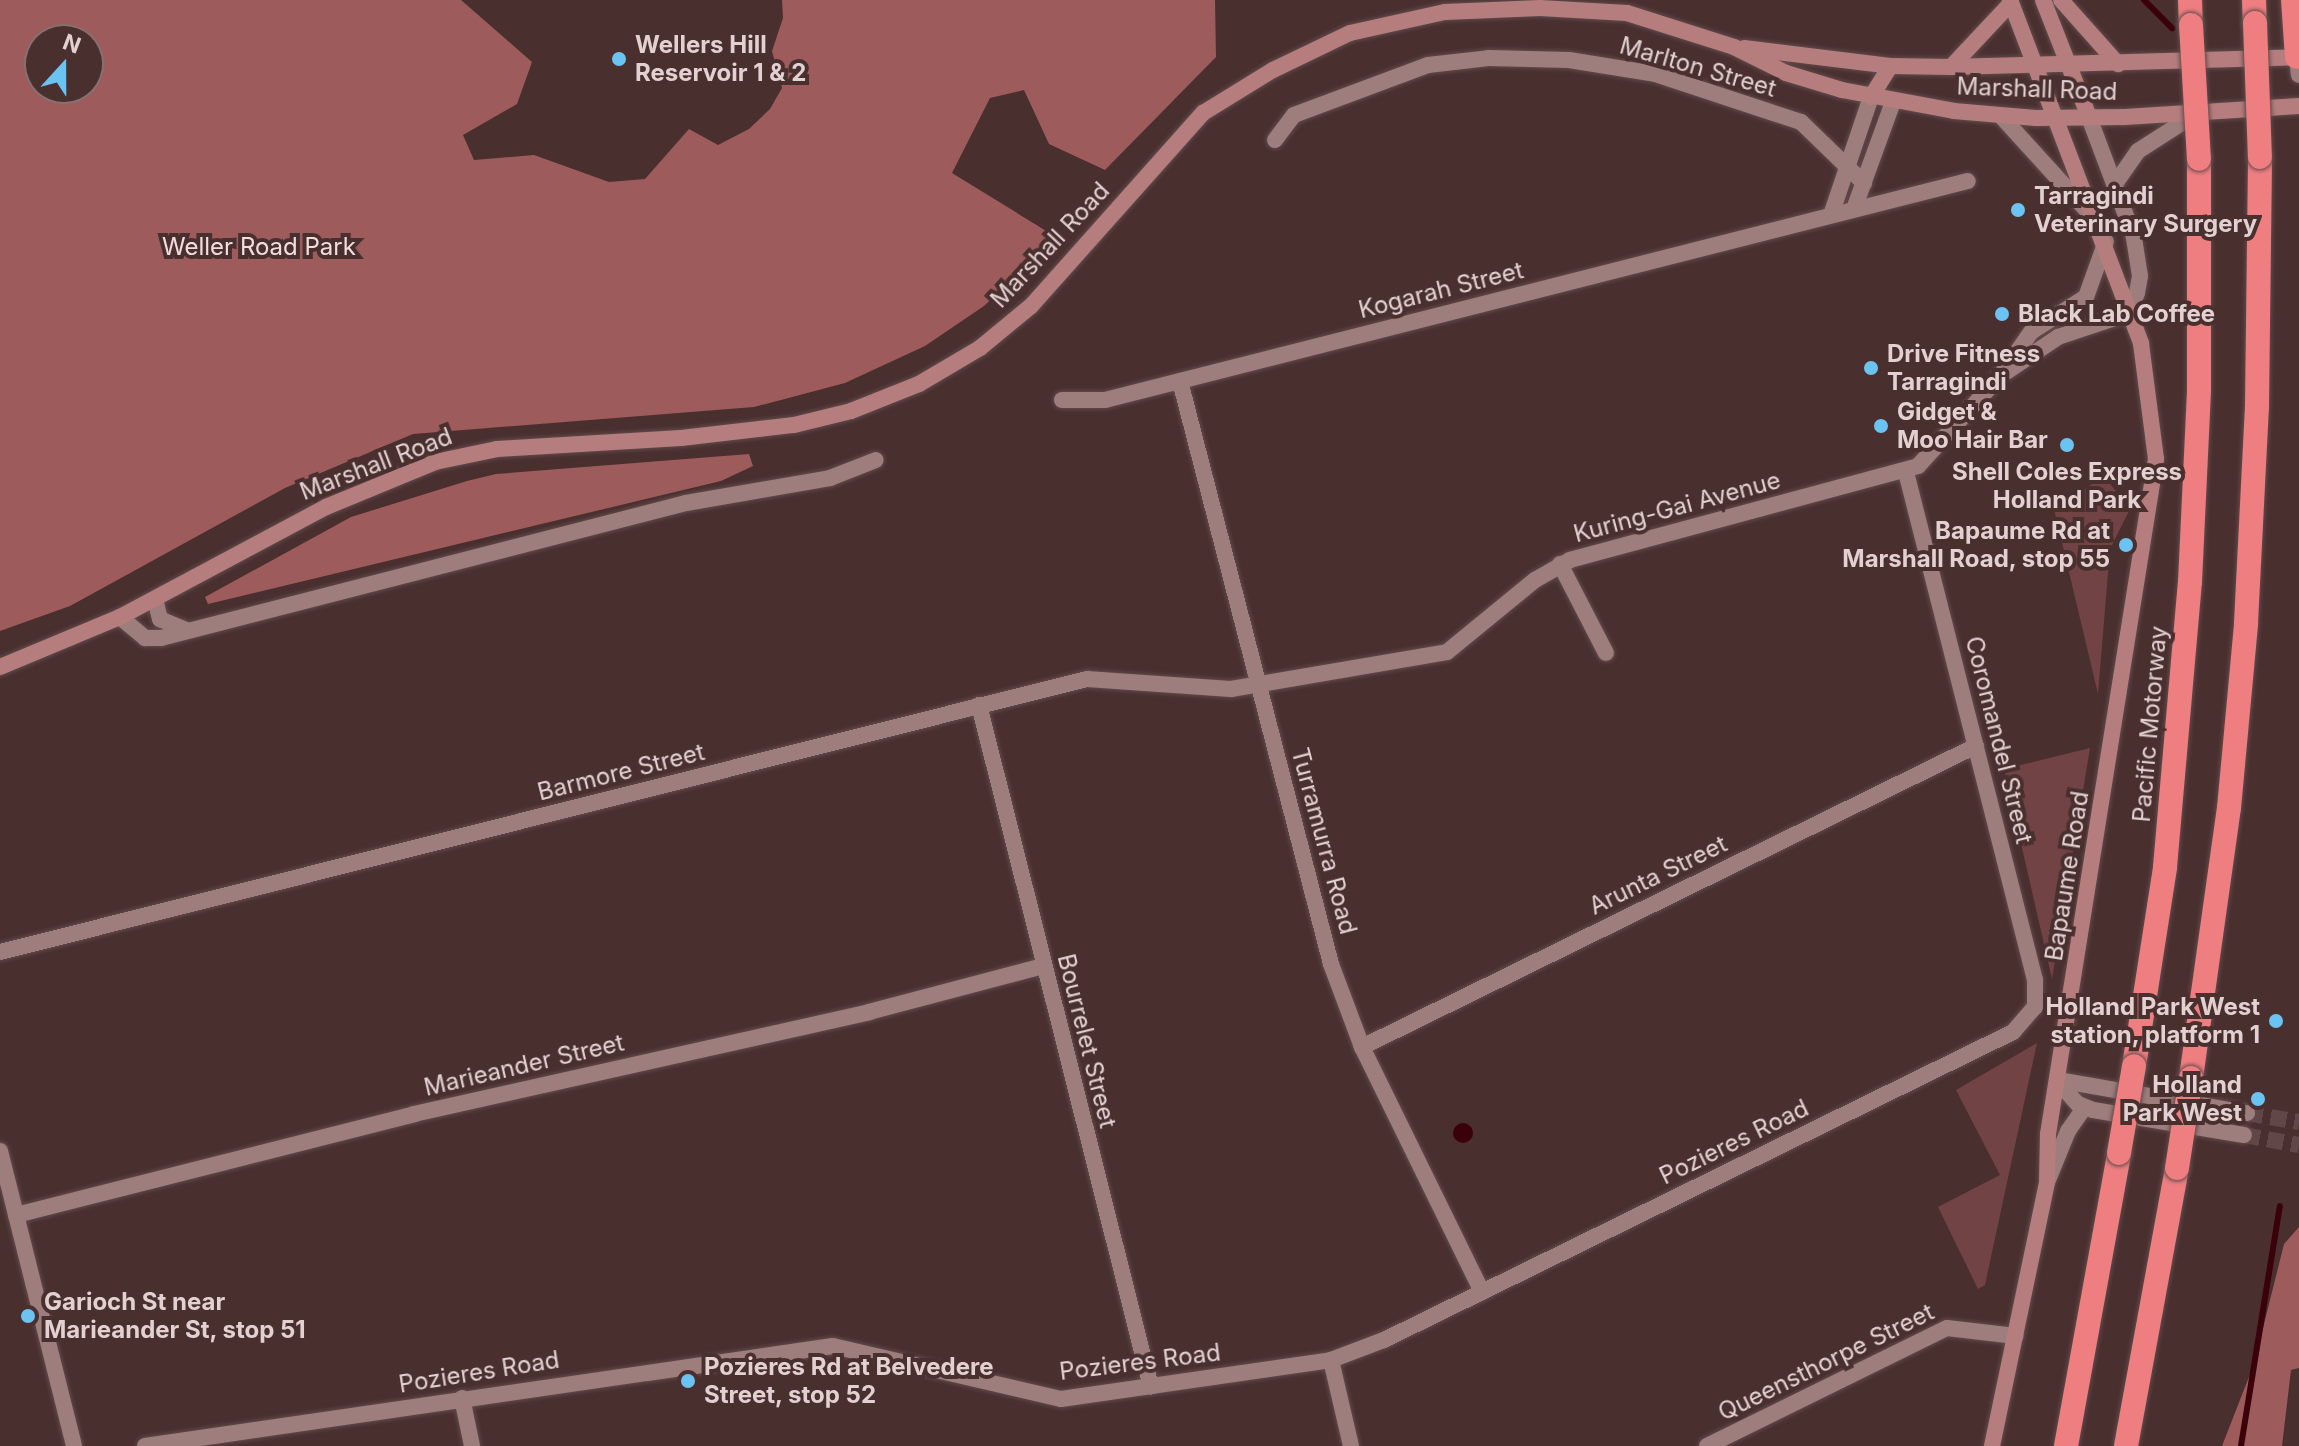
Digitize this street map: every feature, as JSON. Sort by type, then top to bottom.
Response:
[{"type":"highway","name":"Pacific Motorway","points":[[2066,1446],[2134,1066],[2165,867],[2190,582],[2199,390],[2199,159],[2190,0]]},
{"type":"highway","points":[[2293,0],[2298,63]]},
{"type":"highway","points":[[2126,1446],[2191,1078],[2229,808],[2246,623],[2257,406],[2260,157],[2254,11]]},
{"type":"main road","points":[[2043,0],[2089,117]]},
{"type":"main road","points":[[2061,0],[2118,64]]},
{"type":"main road","points":[[1951,67],[2011,1]]},
{"type":"main road","name":"Bapaume Road","points":[[1992,1446],[2047,1182],[2047,1143],[2153,489],[2154,413],[2130,313],[2103,233],[2011,1]]},
{"type":"main road","name":"Marshall Road","points":[[0,667],[120,617],[308,516],[448,458],[519,446],[681,438],[794,425],[851,411],[919,384],[980,348],[1031,306],[1203,113],[1273,70],[1350,33],[1445,12],[1540,8],[1627,13],[1734,47],[1786,73],[1893,102],[2001,116],[2056,118],[2194,115],[2299,106]]},
{"type":"main road","name":"Marshall Road","points":[[1734,47],[1890,66],[2298,63]]},
{"type":"main road","points":[[1871,97],[1890,66]]},
{"type":"main road","points":[[1890,66],[1893,102]]},
{"type":"street","name":"Marlton Street","points":[[1275,140],[1294,115],[1428,65],[1489,58],[1555,59],[1655,74],[1797,121],[1846,170],[1864,183]]},
{"type":"street","points":[[1831,215],[1871,97]]},
{"type":"street","points":[[1854,209],[1893,102]]},
{"type":"street","points":[[2115,184],[2138,151],[2194,115]]},
{"type":"street","points":[[2001,116],[2103,233]]},
{"type":"street","name":"Bapaume Road","points":[[2089,117],[2115,184],[2140,268],[2130,313]]},
{"type":"street","name":"Kogarah Street","points":[[1062,400],[1105,400],[1968,181]]},
{"type":"street","name":"Kuring-Gai Avenue","points":[[1258,684],[1447,652],[1560,564],[1906,472],[1937,450],[2001,375],[2035,328],[2086,297],[2103,233]]},
{"type":"street","name":"Kuring-Gai Avenue","points":[[2001,375],[2058,337],[2130,313]]},
{"type":"street","name":"Turramurra Road","points":[[1180,381],[1331,964],[1362,1047],[1482,1292]]},
{"type":"street","points":[[120,617],[147,639],[686,503],[830,478],[876,460]]},
{"type":"street","name":"Coromandel Street","points":[[1906,472],[2035,980],[2036,1002],[2027,1019]]},
{"type":"street","points":[[1560,564],[1606,653]]},
{"type":"street","points":[[155,599],[160,619],[189,630]]},
{"type":"street","name":"Barmore Street","points":[[0,952],[1100,677],[1223,689],[1258,684]]},
{"type":"street","name":"Bourrelet Street","points":[[979,705],[1151,1387]]},
{"type":"street","name":"Arunta Street","points":[[1362,1047],[1976,746]]},
{"type":"street","name":"Marieander Street","points":[[16,1215],[426,1111],[828,1021],[1043,966]]},
{"type":"street","name":"Pozieres Road","points":[[145,1446],[207,1441],[462,1398],[842,1345],[1045,1397],[1076,1399],[1331,1360],[1482,1292],[2013,1032],[2027,1019]]},
{"type":"street","points":[[2058,1080],[2085,1107],[2244,1135]]},
{"type":"street","points":[[2058,1080],[2247,1113]]},
{"type":"street","points":[[2047,1182],[2068,1131],[2085,1107]]},
{"type":"street","points":[[0,1151],[74,1446]]},
{"type":"street","name":"Queensthorpe Street","points":[[1707,1446],[1947,1328],[2016,1336]]},
{"type":"street","points":[[1331,1360],[1351,1446]]},
{"type":"street","points":[[462,1398],[472,1446]]},
{"type":"shaded area","points":[[2104,476],[2130,509],[2110,549],[2098,694],[2054,509]]},
{"type":"shaded area","points":[[2090,748],[2052,979],[2004,769]]},
{"type":"shaded area","points":[[2037,1043],[1985,1285],[1978,1289],[1938,1207],[2000,1175],[1956,1090]]},
{"type":"shaded area","points":[[1463,1123],[1470,1126],[1473,1133],[1470,1140],[1463,1143],[1456,1140],[1453,1133],[1456,1126]]},
{"type":"green space","name":"Weller Road Park","points":[[0,0],[461,0],[532,62],[517,104],[463,135],[474,160],[534,155],[609,182],[645,179],[689,129],[718,145],[749,129],[770,109],[782,88],[772,51],[783,18],[782,0],[1215,0],[1216,57],[1105,170],[1049,144],[1024,90],[990,98],[952,173],[1056,237],[984,306],[925,346],[845,383],[754,407],[413,434],[285,488],[70,606],[0,631]]},
{"type":"green space","points":[[749,454],[753,466],[721,481],[208,604],[205,597],[351,517],[467,481],[496,474]]},
{"type":"green space","points":[[2299,1227],[2299,1368],[2291,1370],[2282,1446],[2222,1446],[2254,1364],[2284,1244]]},
{"type":"waterway","points":[[2144,0],[2172,28]]},
{"type":"waterway","points":[[2241,1446],[2280,1206]]},
{"type":"tunnel","points":[[2247,1113],[2299,1122]]},
{"type":"tunnel","points":[[2244,1135],[2299,1145]]},
{"type":"place","name":"Wellers Hill Reservoir 1 & 2","points":[[619,59]]},
{"type":"place","name":"Tarragindi Veterinary Surgery","points":[[2018,210]]},
{"type":"place","name":"Black Lab Coffee","points":[[2002,314]]},
{"type":"place","name":"Drive Fitness Tarragindi","points":[[1871,368]]},
{"type":"place","name":"Gidget & Moo Hair Bar","points":[[1881,426]]},
{"type":"place","name":"Shell Coles Express Holland Park","points":[[2067,445]]},
{"type":"place","name":"Bapaume Rd at Marshall Road, stop 55","points":[[2126,545]]},
{"type":"place","name":"Holland Park West station, platform 1","points":[[2276,1021]]},
{"type":"place","name":"Holland Park West","points":[[2258,1099]]},
{"type":"place","name":"Garioch St near Marieander St, stop 51","points":[[28,1316]]},
{"type":"place","name":"Pozieres Rd at Belvedere Street, stop 52","points":[[688,1381]]}]
